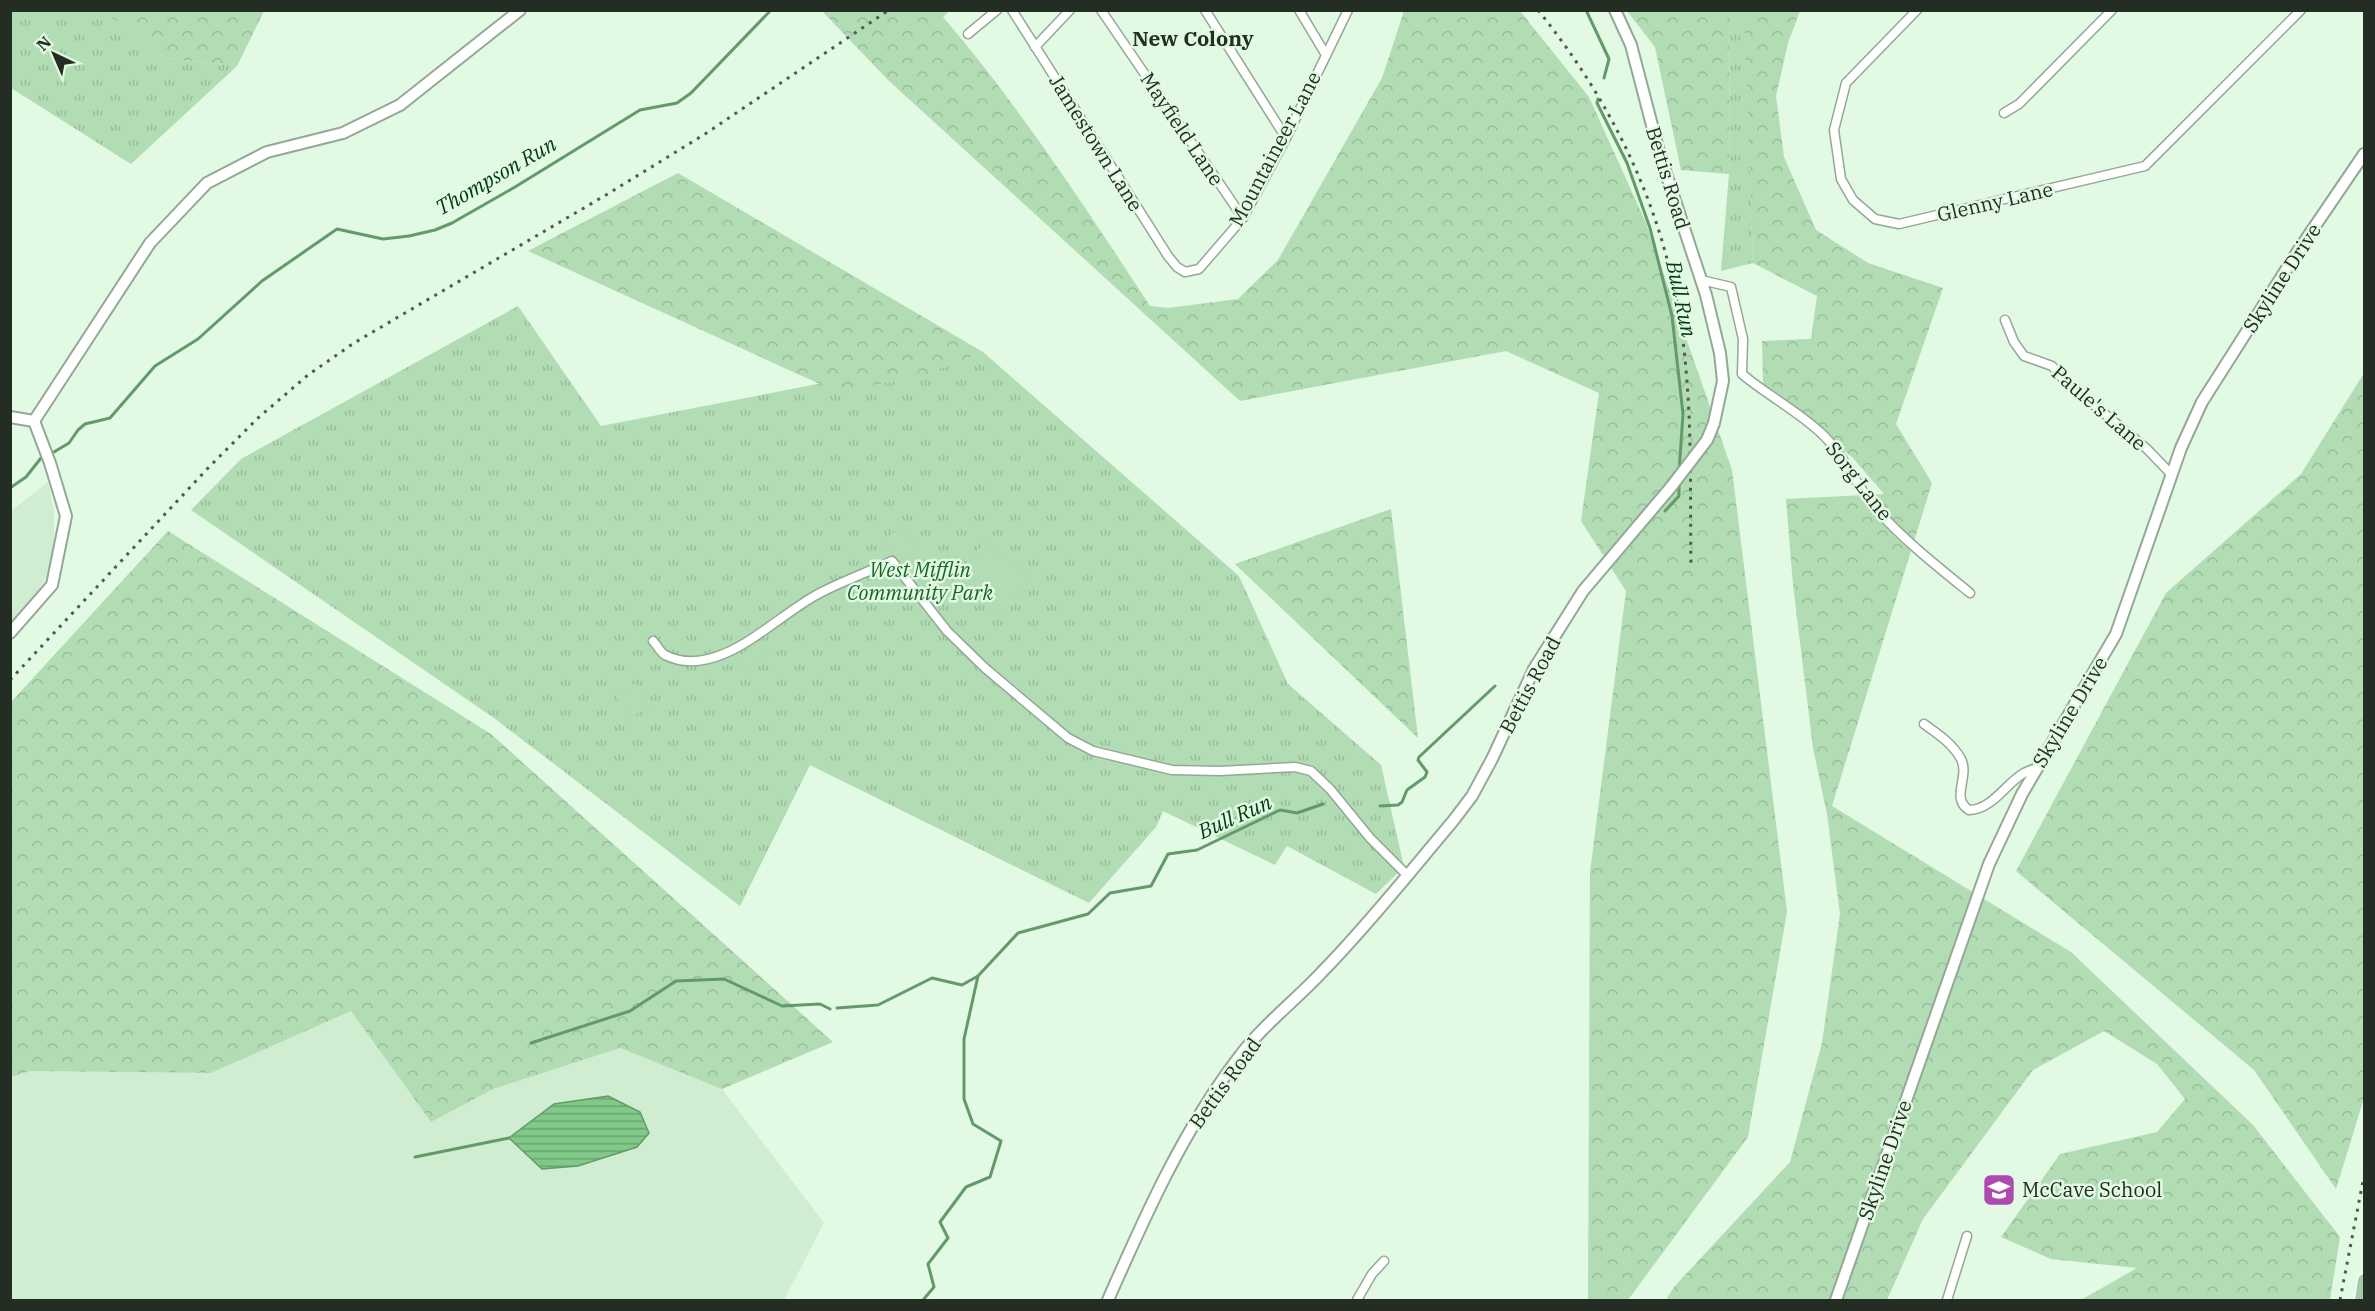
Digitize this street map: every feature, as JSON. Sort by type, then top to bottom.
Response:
[{"type":"main road","points":[[2361,1300],[2364,1280]]},
{"type":"street","points":[[34,421],[150,243],[207,183],[267,152],[343,133],[400,105],[520,10]]},
{"type":"street","points":[[968,34],[997,10]]},
{"type":"street","name":"Jamestown Lane","points":[[1012,10],[1168,256],[1177,267],[1185,272]]},
{"type":"street","points":[[1035,47],[1070,10]]},
{"type":"street","name":"Mayfield Lane","points":[[1101,10],[1243,218]]},
{"type":"street","points":[[1205,10],[1286,138]]},
{"type":"street","points":[[1299,10],[1326,55]]},
{"type":"street","name":"Mountaineer Lane","points":[[1185,272],[1199,269],[1243,218],[1286,138],[1348,10]]},
{"type":"street","name":"Bettis Road","points":[[1108,1300],[1156,1193],[1183,1142],[1217,1087],[1240,1054],[1322,972],[1472,796],[1534,669],[1583,591],[1671,487],[1707,440],[1714,423],[1723,381],[1720,353],[1701,280],[1659,153],[1631,45],[1615,10]]},
{"type":"street","name":"Glenny Lane","points":[[1917,10],[1846,83],[1834,130],[1841,179],[1853,200],[1875,219],[1899,224],[2145,166],[2301,10]]},
{"type":"street","points":[[2004,113],[2019,104],[2112,10]]},
{"type":"street","name":"Skyline Drive","points":[[1836,1300],[1989,864],[2022,794],[2116,634],[2171,474],[2202,402],[2298,251],[2364,154]]},
{"type":"street","name":"Sorg Lane","points":[[1701,280],[1731,287],[1743,339],[1742,374],[1763,392],[1790,408],[1821,433],[1838,451],[1876,509],[1921,553],[1970,593]]},
{"type":"street","name":"Paule's Lane","points":[[2005,320],[2014,342],[2024,356],[2052,366],[2064,380],[2148,449],[2171,474]]},
{"type":"street","points":[[10,417],[34,421]]},
{"type":"street","points":[[10,633],[52,585],[66,516],[34,421]]},
{"type":"street","points":[[653,641],[664,654],[689,661],[706,661],[724,655],[818,594],[892,561],[947,631],[985,668],[1068,738],[1093,751],[1172,770],[1220,771],[1295,767],[1311,771],[1330,789],[1370,838],[1407,875]]},
{"type":"street","points":[[1924,724],[1953,747],[1961,760],[1965,771],[1959,797],[1961,804],[1969,810],[1975,810],[1987,804],[2023,773],[2037,768]]},
{"type":"street","points":[[1947,1300],[1967,1236]]},
{"type":"street","points":[[1357,1300],[1372,1274],[1384,1261]]},
{"type":"shaded area","points":[[48,482],[54,512],[54,552],[39,593],[11,626],[11,511]]},
{"type":"shaded area","points":[[351,1011],[431,1122],[493,1089],[620,1048],[722,1089],[824,1223],[784,1300],[11,1300],[10,1077],[30,1071],[211,1073]]},
{"type":"shaded area","points":[[608,1096],[640,1112],[649,1133],[637,1147],[578,1166],[542,1169],[509,1138],[554,1104]]},
{"type":"green space","points":[[10,11],[103,11],[166,58],[237,66],[131,164],[11,88]]},
{"type":"green space","points":[[103,11],[264,11],[237,66],[166,58]]},
{"type":"green space","points":[[822,11],[949,11],[943,17],[1026,122],[1150,306],[1168,308],[1238,299],[1278,260],[1382,78],[1404,11],[1520,11],[1589,97],[1646,223],[1732,470],[1787,912],[1748,1137],[1628,1300],[1588,1300],[1590,872],[1626,591],[1581,521],[1599,393],[1506,351],[1240,401],[888,80]]},
{"type":"green space","points":[[1627,11],[1730,11],[1729,174],[1681,170],[1655,47]]},
{"type":"green space","points":[[1730,11],[1745,11],[1753,263],[1721,271],[1729,174]]},
{"type":"green space","points":[[1744,11],[1800,11],[1788,43],[1776,96],[1784,157],[1816,230],[1868,263],[1943,288],[1896,424],[1932,483],[1832,806],[2071,952],[2253,1125],[2340,1237],[2330,1300],[2081,1300],[2137,1268],[2051,1259],[2001,1237],[2060,1154],[2157,1132],[2185,1099],[2157,1064],[2104,1031],[2033,1070],[1923,1219],[1887,1300],[1666,1300],[1674,1287],[1790,1162],[1822,1043],[1840,914],[1827,814],[1813,748],[1793,585],[1786,499],[1884,494],[1852,457],[1763,384],[1762,341],[1811,339],[1817,296],[1753,263]]},
{"type":"green space","points":[[678,173],[983,352],[917,378],[835,391],[528,251]]},
{"type":"green space","name":"West Mifflin Community Park","points":[[518,306],[601,426],[983,352],[1239,576],[1288,684],[1381,765],[1404,867],[1376,894],[1287,846],[1275,865],[1163,811],[1156,827],[1089,903],[810,765],[740,906],[494,718],[191,510],[241,459]]},
{"type":"green space","points":[[2364,373],[2364,1098],[2336,1189],[2254,1070],[2016,871],[2166,593],[2301,474]]},
{"type":"green space","points":[[1391,509],[1418,738],[1235,564]]},
{"type":"green space","points":[[904,526],[919,551],[899,563],[884,539]]},
{"type":"green space","points":[[168,531],[491,734],[833,1042],[722,1089],[620,1048],[493,1089],[431,1122],[351,1011],[211,1073],[30,1071],[11,1077],[11,702]]},
{"type":"green space","points":[[983,543],[1030,575],[1003,615],[956,582]]},
{"type":"green space","points":[[763,642],[770,654],[746,668],[739,656]]},
{"type":"green space","points":[[636,683],[649,708],[630,717],[617,696]]},
{"type":"waterway","name":"Thompson Run","points":[[54,452],[69,443],[85,424],[110,418],[155,366],[198,339],[262,281],[337,229],[383,239],[435,230],[452,223],[640,110],[677,103],[691,93],[771,10]]},
{"type":"waterway","name":"Bull Run","points":[[1586,10],[1609,59],[1604,78]]},
{"type":"waterway","name":"Bull Run","points":[[1598,99],[1597,103],[1627,163],[1650,228],[1672,316],[1683,414],[1679,472]]},
{"type":"waterway","name":"Thompson Run","points":[[10,488],[26,477],[41,458]]},
{"type":"waterway","name":"Bull Run","points":[[1665,511],[1679,496],[1679,482]]},
{"type":"waterway","name":"Bull Run","points":[[1380,806],[1398,805],[1402,802],[1407,790],[1425,777],[1427,772],[1418,760],[1419,757],[1495,686]]},
{"type":"waterway","name":"Bull Run","points":[[923,1300],[934,1287],[928,1264],[948,1238],[940,1222],[966,1187],[990,1177],[1001,1141],[973,1124],[964,1099],[964,1039],[978,976],[1018,933],[1088,914],[1110,893],[1151,886],[1168,854],[1197,850],[1280,810],[1297,813],[1323,804]]},
{"type":"waterway","points":[[837,1008],[878,1005],[932,978],[962,985],[978,976]]},
{"type":"waterway","points":[[531,1043],[630,1011],[676,981],[724,979],[782,1006],[820,1004],[830,1009]]},
{"type":"waterway","points":[[415,1157],[509,1138]]},
{"type":"railway","points":[[10,680],[209,467],[258,418],[308,375],[354,343],[705,134],[889,10]]},
{"type":"railway","points":[[1538,10],[1568,50],[1619,135],[1640,179],[1657,224],[1670,271],[1680,320],[1688,394],[1691,566]]},
{"type":"railway","points":[[2340,1300],[2364,1176]]},
{"type":"place","name":"McCave School","points":[[1999,1190]]},
{"type":"district","name":"New Colony","points":[[1193,39]]}]
